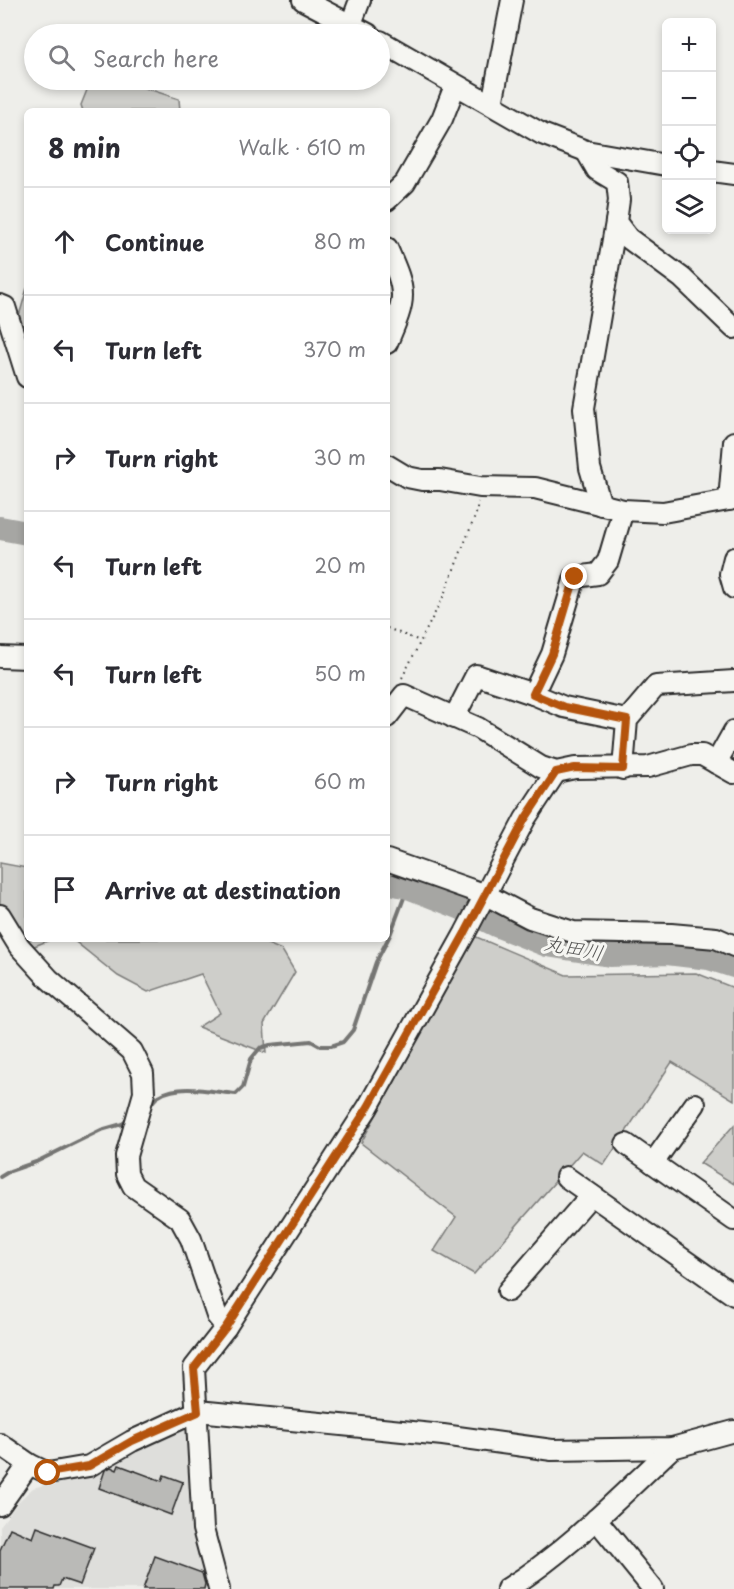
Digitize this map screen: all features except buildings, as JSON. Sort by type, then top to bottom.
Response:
[{"type":"street","points":[[303,0],[351,24],[360,0]]},
{"type":"street","points":[[492,104],[512,0]]},
{"type":"street","points":[[390,47],[542,134],[586,151],[662,164]]},
{"type":"street","points":[[390,197],[405,183],[442,119],[455,86]]},
{"type":"street","points":[[586,151],[597,170],[616,182],[620,200],[584,408],[590,468],[601,505]]},
{"type":"street","points":[[716,172],[734,174]]},
{"type":"street","points":[[616,222],[628,238],[682,278],[734,328]]},
{"type":"street","points":[[390,255],[402,282],[403,303],[390,336]]},
{"type":"street","points":[[0,305],[5,307],[24,366]]},
{"type":"street","points":[[390,467],[407,477],[422,480],[440,480],[480,487],[535,488],[623,510],[663,512],[731,500],[734,442]]},
{"type":"street","points":[[533,694],[552,654],[575,577],[598,574],[608,561],[623,510]]},
{"type":"street","points":[[734,558],[730,574],[734,588]]},
{"type":"street","points":[[0,657],[24,658]]},
{"type":"street","points":[[454,718],[476,675],[564,707],[627,720]]},
{"type":"street","points":[[623,769],[627,720],[656,686],[734,681]]},
{"type":"street","points":[[390,713],[404,695],[478,728],[541,767],[556,772],[575,768],[648,767],[691,755],[702,755],[734,773]]},
{"type":"street","points":[[717,763],[734,731]]},
{"type":"street","points":[[219,1589],[203,1529],[194,1368],[226,1327],[368,1107],[486,895],[525,819],[556,772]]},
{"type":"street","points":[[390,861],[486,895],[530,918],[573,932],[671,934],[716,938],[734,946]]},
{"type":"street","points":[[0,915],[19,946],[49,979],[132,1051],[143,1073],[144,1093],[126,1156],[127,1174],[133,1186],[180,1219],[191,1239],[217,1316],[226,1327]]},
{"type":"street","points":[[653,1163],[695,1104]]},
{"type":"street","points":[[626,1144],[734,1220]]},
{"type":"street","points":[[566,1177],[734,1295]]},
{"type":"street","points":[[508,1291],[591,1195]]},
{"type":"street","points":[[0,1444],[29,1464],[48,1473],[89,1466],[132,1441],[198,1412],[443,1435],[552,1450],[672,1448],[734,1431]]},
{"type":"street","points":[[507,1589],[533,1573],[596,1519],[672,1448]]},
{"type":"street","points":[[0,1505],[29,1464]]},
{"type":"street","points":[[596,1519],[653,1589]]},
{"type":"path","points":[[404,695],[398,687],[444,597],[476,514],[480,487]]},
{"type":"path","points":[[390,629],[420,641]]},
{"type":"shaded area","points":[[87,90],[152,90],[179,99],[180,108],[82,108]]},
{"type":"shaded area","points":[[24,298],[24,339],[19,316]]},
{"type":"shaded area","points":[[0,863],[24,867],[24,942],[44,942],[27,949],[0,906]]},
{"type":"shaded area","points":[[474,936],[566,975],[696,973],[734,988],[734,1100],[672,1062],[604,1165],[582,1151],[474,1274],[434,1251],[456,1217],[361,1143]]},
{"type":"shaded area","points":[[76,942],[263,942],[282,950],[295,972],[264,1024],[266,1053],[198,1027],[220,1013],[201,974],[148,992],[118,976]]},
{"type":"shaded area","points":[[734,1125],[734,1184],[700,1163]]},
{"type":"shaded area","points":[[192,1422],[214,1589],[0,1589],[0,1526],[20,1500],[33,1488],[90,1475],[161,1434]]},
{"type":"waterway","name":"丸田川","points":[[0,528],[24,532]]},
{"type":"waterway","name":"丸田川","points":[[390,883],[408,887],[459,907],[496,925],[547,945],[610,955],[667,953],[709,958],[734,966]]},
{"type":"waterway","points":[[390,935],[408,887]]},
{"type":"waterway","points":[[149,1106],[159,1096],[177,1090],[197,1089],[236,1094],[243,1087],[251,1059],[260,1048],[311,1041],[320,1046],[331,1046],[343,1042],[353,1030],[376,962],[386,942]]},
{"type":"waterway","points":[[0,1177],[130,1119]]},
{"type":"route","points":[[48,1473],[89,1466],[132,1441],[198,1412],[194,1368],[226,1327],[368,1107],[486,895],[525,819],[556,772],[575,768],[623,769],[627,720],[564,707],[533,694],[552,654],[575,577]]}]
